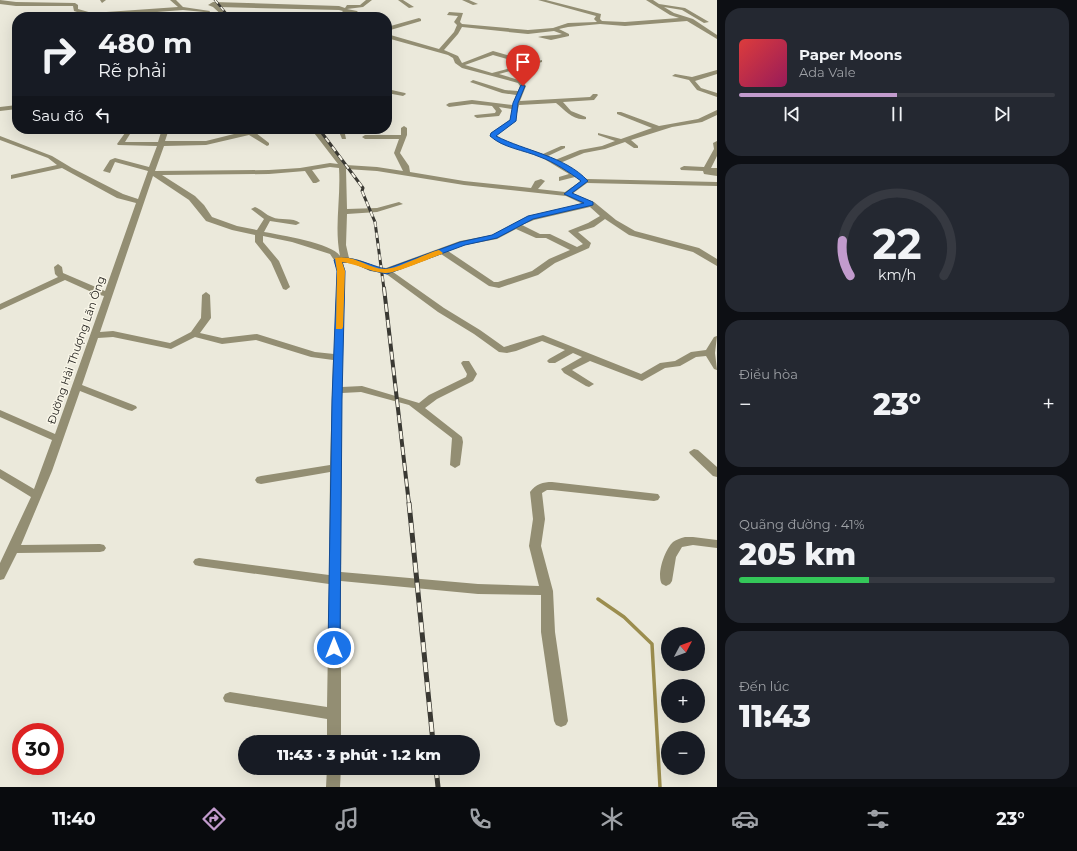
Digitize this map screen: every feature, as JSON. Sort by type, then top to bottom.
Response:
[{"type":"street","points":[[173,0],[180,7],[184,8]]},
{"type":"street","points":[[211,3],[339,8],[361,6],[369,0]]},
{"type":"street","points":[[400,0],[411,7]]},
{"type":"street","points":[[465,0],[475,4]]},
{"type":"street","points":[[540,0],[599,15],[597,19],[600,23]]},
{"type":"street","points":[[649,0],[672,14],[687,19],[717,37]]},
{"type":"street","points":[[297,7],[300,1]]},
{"type":"street","points":[[0,2],[10,4],[74,5],[76,10],[82,12]]},
{"type":"street","points":[[138,12],[184,8],[207,11],[211,3]]},
{"type":"street","points":[[211,3],[221,12]]},
{"type":"street","points":[[680,8],[685,6],[684,3]]},
{"type":"street","points":[[0,7],[10,4]]},
{"type":"street","points":[[655,4],[680,8],[706,22]]},
{"type":"street","points":[[144,5],[154,11]]},
{"type":"street","points":[[339,8],[354,12]]},
{"type":"street","points":[[344,12],[348,10]]},
{"type":"street","points":[[450,14],[461,14],[457,22],[461,25],[523,35],[568,25],[600,23],[625,24],[687,19]]},
{"type":"street","points":[[392,28],[419,20]]},
{"type":"street","points":[[440,51],[461,25]]},
{"type":"street","points":[[541,37],[551,38],[567,35],[553,29]]},
{"type":"street","points":[[392,37],[454,55],[461,65],[520,82],[523,86],[515,105],[513,121],[493,134],[493,136],[502,142],[556,162],[585,181],[714,184],[717,172],[684,168]]},
{"type":"street","points":[[461,65],[493,53],[507,57],[516,56]]},
{"type":"street","points":[[492,74],[540,61]]},
{"type":"street","points":[[675,76],[692,79],[717,72]]},
{"type":"street","points":[[692,79],[691,81],[695,86],[717,95]]},
{"type":"street","points":[[473,82],[504,92],[519,93]]},
{"type":"street","points":[[392,92],[404,94]]},
{"type":"street","points":[[449,105],[455,103],[472,102],[494,105],[515,105],[592,99],[595,95]]},
{"type":"street","points":[[558,101],[568,109],[568,112],[584,118]]},
{"type":"street","points":[[477,116],[497,115],[499,111],[494,105]]},
{"type":"street","points":[[0,109],[12,108]]},
{"type":"street","points":[[619,112],[660,129]]},
{"type":"street","points":[[556,162],[582,151],[603,148],[623,140],[660,129],[700,121],[717,112]]},
{"type":"street","points":[[404,128],[403,137],[397,154],[405,166],[407,174]]},
{"type":"street","points":[[127,134],[119,147],[209,142],[242,134]]},
{"type":"street","name":"Đường Hải Thượng Lãn Ông","points":[[0,576],[7,556],[37,496],[164,134]]},
{"type":"street","points":[[253,134],[267,144]]},
{"type":"street","points":[[318,134],[342,164],[344,187],[337,390],[334,735]]},
{"type":"street","points":[[343,134],[344,138]]},
{"type":"street","points":[[600,134],[623,140],[636,147]]},
{"type":"street","points":[[365,137],[403,137]]},
{"type":"street","points":[[0,138],[50,157],[69,170],[120,196],[141,202]]},
{"type":"street","points":[[707,170],[709,162],[717,149],[716,143]]},
{"type":"street","points":[[543,156],[563,147]]},
{"type":"street","points":[[107,171],[112,161],[116,160],[152,172],[192,198],[207,218],[235,228],[331,251],[342,260],[387,271],[408,284],[440,310],[477,332],[502,350],[519,347],[540,338],[642,378],[663,365],[679,364],[694,354],[710,353]]},
{"type":"street","points":[[152,172],[269,172],[307,169],[322,165],[342,166],[352,168],[373,168],[464,183],[567,194],[591,204],[605,216],[632,233],[696,250],[717,263]]},
{"type":"street","points":[[14,177],[63,166]]},
{"type":"street","points":[[307,169],[316,181]]},
{"type":"street","points":[[562,179],[576,174]]},
{"type":"street","points":[[534,190],[541,181]]},
{"type":"street","points":[[567,194],[585,181]]},
{"type":"street","points":[[342,212],[377,210],[399,204]]},
{"type":"street","points":[[387,271],[463,243],[494,237],[515,224],[531,218],[591,204]]},
{"type":"street","points":[[255,209],[269,219],[296,223]]},
{"type":"street","points":[[442,251],[496,285],[535,273],[552,261],[586,246],[588,243],[572,231],[591,225],[605,216]]},
{"type":"street","points":[[269,219],[259,233],[259,244],[275,261],[286,287]]},
{"type":"street","points":[[515,224],[539,236],[547,236],[577,250]]},
{"type":"street","points":[[58,266],[59,274],[99,292],[109,294]]},
{"type":"street","points":[[0,307],[65,277]]},
{"type":"street","points":[[94,335],[113,334],[171,346],[194,334],[206,318],[206,295]]},
{"type":"street","points":[[194,334],[222,341],[257,337],[314,355],[339,358]]},
{"type":"street","points":[[717,339],[711,347],[710,353],[717,367]]},
{"type":"street","points":[[552,361],[572,350]]},
{"type":"street","points":[[590,357],[566,370],[590,384]]},
{"type":"street","points":[[420,408],[433,396],[470,378],[472,374],[466,363]]},
{"type":"street","points":[[76,386],[132,408]]},
{"type":"street","points":[[337,390],[362,389],[371,393],[413,403],[457,437],[458,442],[455,465]]},
{"type":"street","points":[[0,413],[58,439]]},
{"type":"street","points":[[694,452],[717,473]]},
{"type":"street","points":[[261,480],[337,467]]},
{"type":"street","points":[[0,473],[37,496]]},
{"type":"street","points":[[561,721],[548,632],[547,591],[535,546],[539,519],[536,492],[539,488],[544,486],[552,486],[654,497]]},
{"type":"street","points":[[666,581],[667,564],[673,548],[678,543],[692,540],[717,544]]},
{"type":"street","points":[[7,556],[100,548]]},
{"type":"street","points":[[199,562],[335,578],[478,588],[547,591]]},
{"type":"street","points":[[230,698],[334,714]]},
{"type":"street","points":[[333,787],[334,775]]},
{"type":"waterway","points":[[598,599],[624,617],[652,644],[660,787]]},
{"type":"railway","points":[[215,0],[225,12]]},
{"type":"railway","points":[[323,134],[363,188],[362,191],[375,222],[384,289]]},
{"type":"railway","points":[[384,288],[409,504]]},
{"type":"railway","points":[[409,503],[432,735]]},
{"type":"railway","points":[[437,775],[438,787]]},
{"type":"slow traffic","points":[[339,327],[341,269],[338,260],[354,261],[372,269],[387,271],[439,253]]},
{"type":"route","points":[[334,648],[335,531],[337,498],[336,433],[341,271],[338,260],[354,261],[372,269],[387,271],[463,243],[494,237],[515,224],[531,218],[591,204],[580,198],[567,194],[585,181],[582,178],[556,162],[530,151],[502,142],[493,136],[493,134],[511,124],[513,121],[517,99],[523,86]]}]
